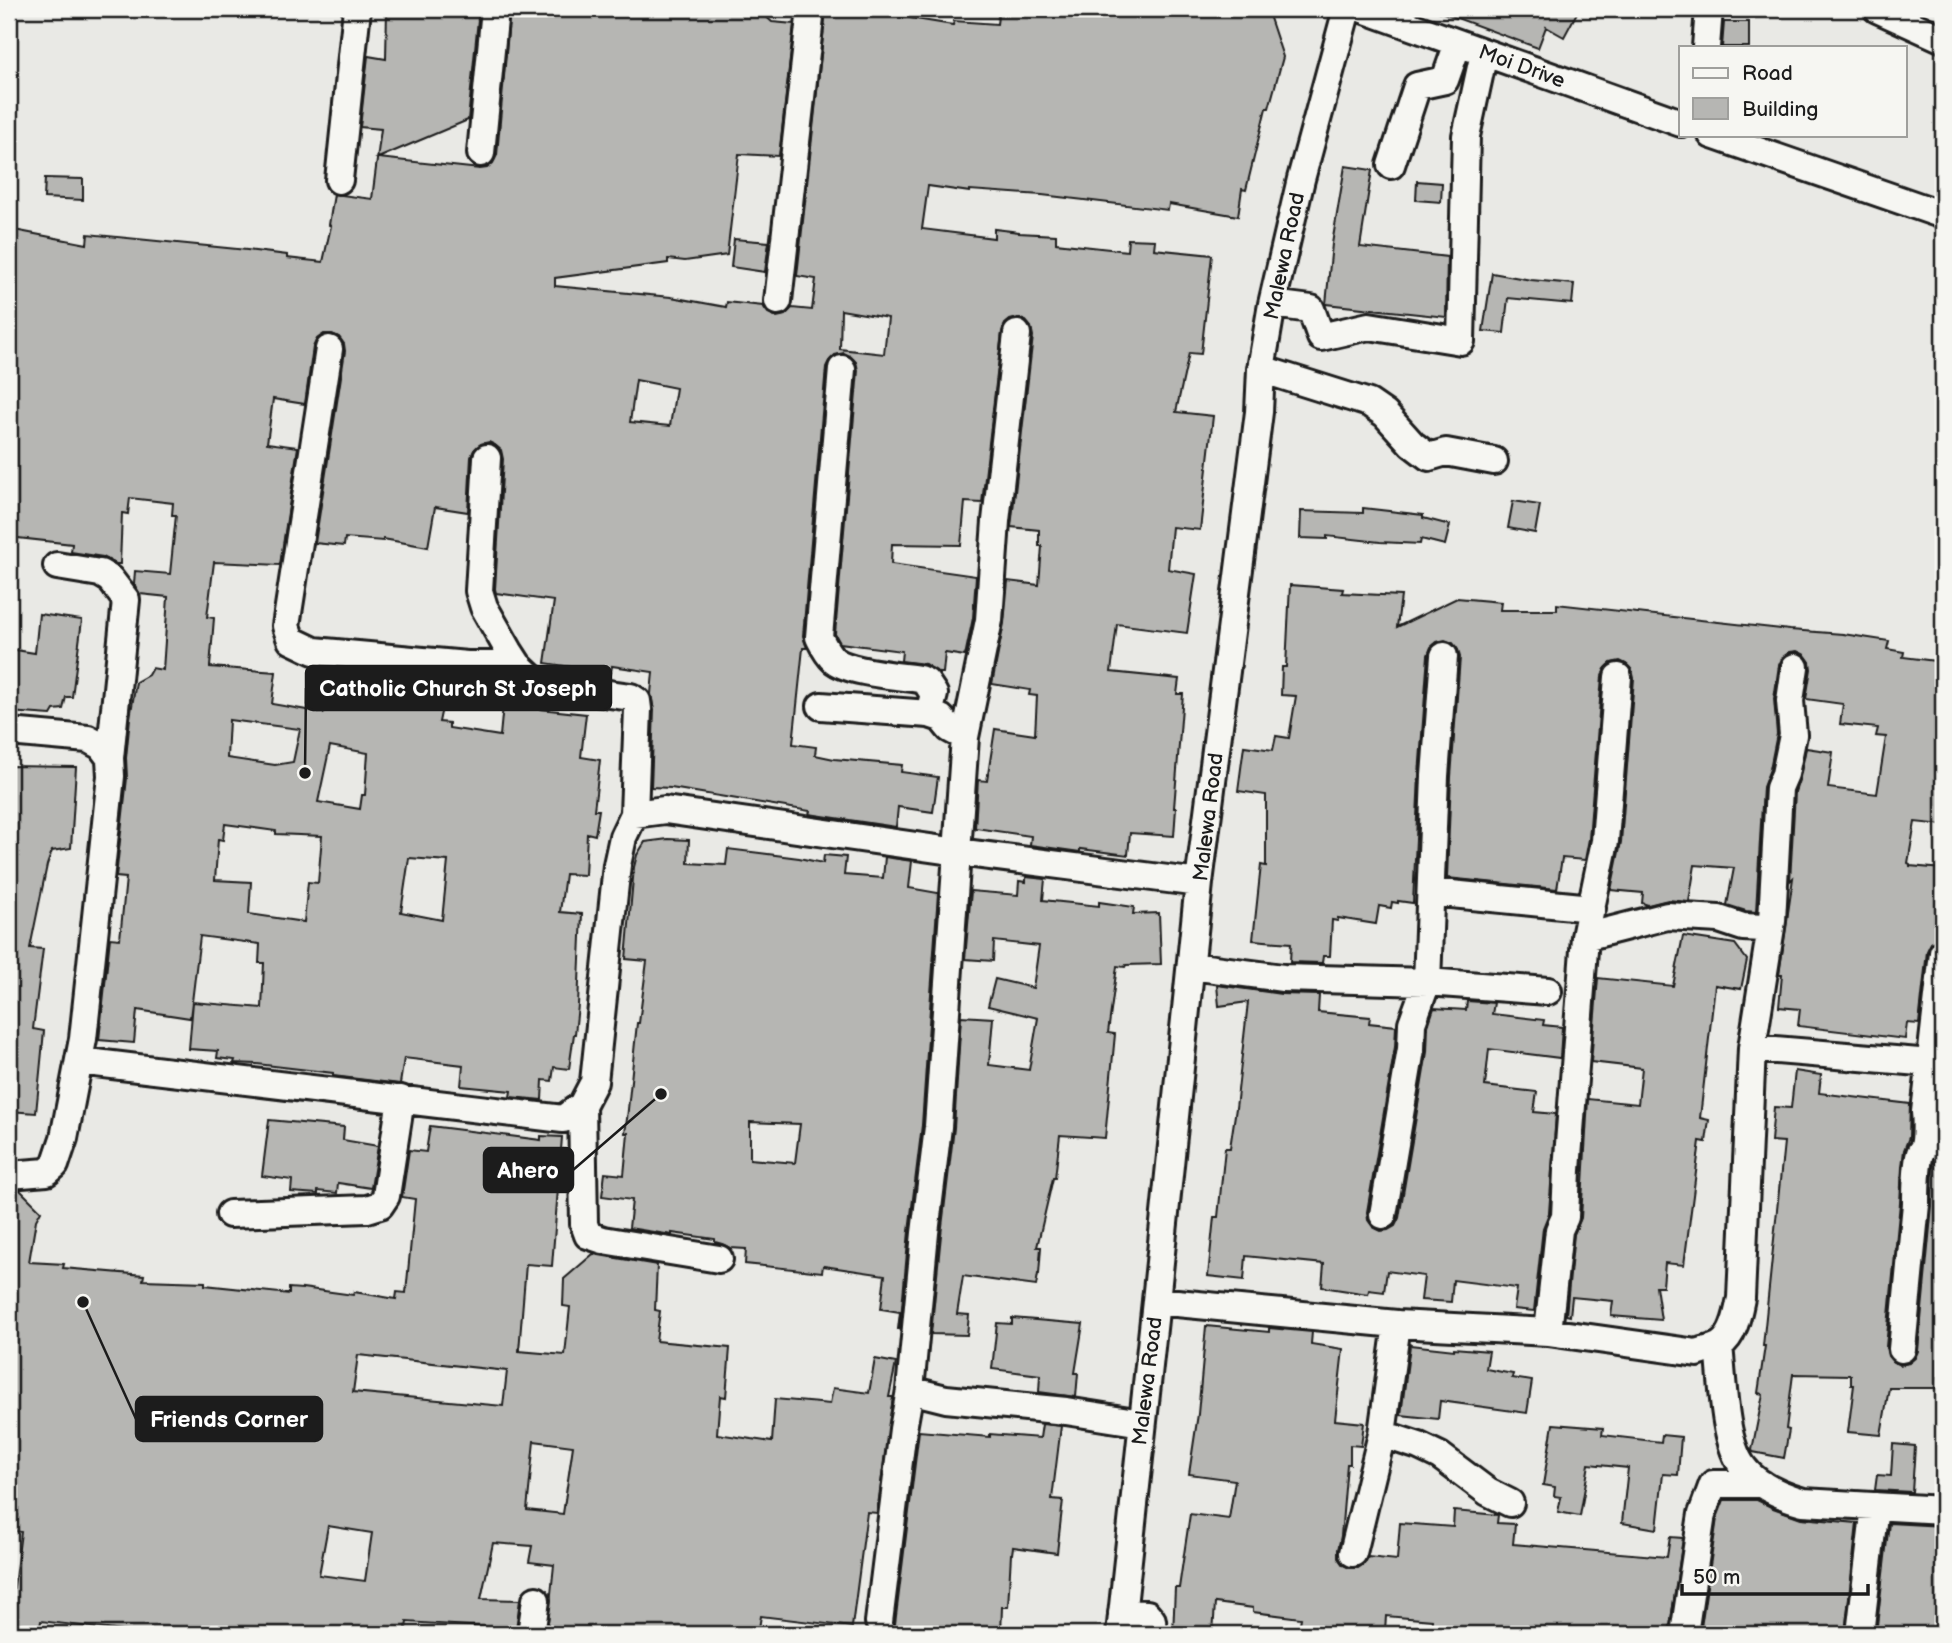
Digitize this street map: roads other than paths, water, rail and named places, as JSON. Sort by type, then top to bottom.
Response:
[{"type":"street","points":[[339,180],[357,9]]},
{"type":"street","points":[[481,153],[495,9]]},
{"type":"street","points":[[778,301],[811,9]]},
{"type":"street","name":"Malewa Road","points":[[1121,1624],[1199,883],[1259,412],[1261,369],[1272,304],[1301,179],[1347,9]]},
{"type":"street","name":"Moi Drive","points":[[1363,9],[1679,123]]},
{"type":"street","points":[[1706,46],[1709,9]]},
{"type":"street","points":[[1877,9],[1943,40]]},
{"type":"street","points":[[1391,165],[1417,86],[1445,80],[1458,43]]},
{"type":"street","points":[[1272,304],[1311,309],[1321,337],[1369,326],[1461,341],[1466,136],[1484,53]]},
{"type":"street","points":[[1715,136],[1943,215]]},
{"type":"street","points":[[879,1622],[903,1429],[911,1390],[925,1233],[938,1127],[965,737],[989,620],[996,521],[1017,334]]},
{"type":"street","points":[[329,349],[286,626],[290,639],[314,651],[467,665],[518,665]]},
{"type":"street","points":[[842,369],[819,637],[834,660],[846,667],[926,682],[934,694],[929,713]]},
{"type":"street","points":[[1261,369],[1368,403],[1385,414],[1412,444],[1429,457],[1446,452],[1494,461]]},
{"type":"street","points":[[79,1061],[564,1119],[582,1105],[594,1082],[617,865],[623,837],[634,814],[637,701],[631,697],[538,684],[518,665],[496,630],[479,591],[487,458]]},
{"type":"street","points":[[9,1175],[47,1172],[55,1165],[64,1138],[83,1039],[111,776],[110,758],[126,600],[110,579],[100,573],[57,566]]},
{"type":"street","points":[[1383,1215],[1411,1049],[1412,1023],[1427,982],[1435,776],[1444,656]]},
{"type":"street","points":[[1156,1301],[1397,1324],[1548,1332],[1697,1353],[1719,1346],[1732,1329],[1741,1298],[1752,1048],[1772,921],[1779,788],[1785,774],[1793,735],[1789,713],[1795,667]]},
{"type":"street","points":[[1548,1332],[1559,1230],[1565,1217],[1585,937],[1605,841],[1618,677]]},
{"type":"street","points":[[821,706],[929,713],[941,718],[950,729],[965,737]]},
{"type":"street","points":[[9,732],[88,739],[101,746],[110,758]]},
{"type":"street","points":[[634,814],[666,810],[1199,883]]},
{"type":"street","points":[[1431,892],[1592,908]]},
{"type":"street","points":[[1585,937],[1667,915],[1719,919],[1743,927],[1765,928],[1772,921]]},
{"type":"street","points":[[1902,1349],[1916,1204],[1915,1186],[1920,1155],[1925,1143],[1925,1112],[1937,1063],[1943,953]]},
{"type":"street","points":[[1191,966],[1283,978],[1427,982],[1548,991]]},
{"type":"street","points":[[1752,1048],[1937,1063]]},
{"type":"street","points":[[230,1214],[367,1209],[380,1205],[386,1196],[401,1099]]},
{"type":"street","points":[[582,1105],[584,1224],[589,1235],[603,1240],[719,1259]]},
{"type":"street","points":[[1353,1553],[1382,1434],[1397,1324]]},
{"type":"street","points":[[1719,1346],[1730,1440],[1743,1467],[1762,1484],[1785,1497],[1803,1502],[1943,1510]]},
{"type":"street","points":[[911,1390],[946,1399],[1066,1411],[1142,1423]]},
{"type":"street","points":[[1382,1434],[1440,1456],[1488,1492],[1510,1503]]},
{"type":"street","points":[[1684,1634],[1702,1514],[1713,1484],[1762,1484]]},
{"type":"street","points":[[1860,1634],[1875,1506]]},
{"type":"street","points":[[531,1634],[536,1600]]},
{"type":"street","points":[[1121,1624],[1147,1614],[1152,1620],[1153,1634]]},
{"type":"place","name":"Catholic Church St Joseph","points":[[305,773]]},
{"type":"place","name":"Ahero","points":[[661,1094]]},
{"type":"place","name":"Friends Corner","points":[[83,1302]]}]
